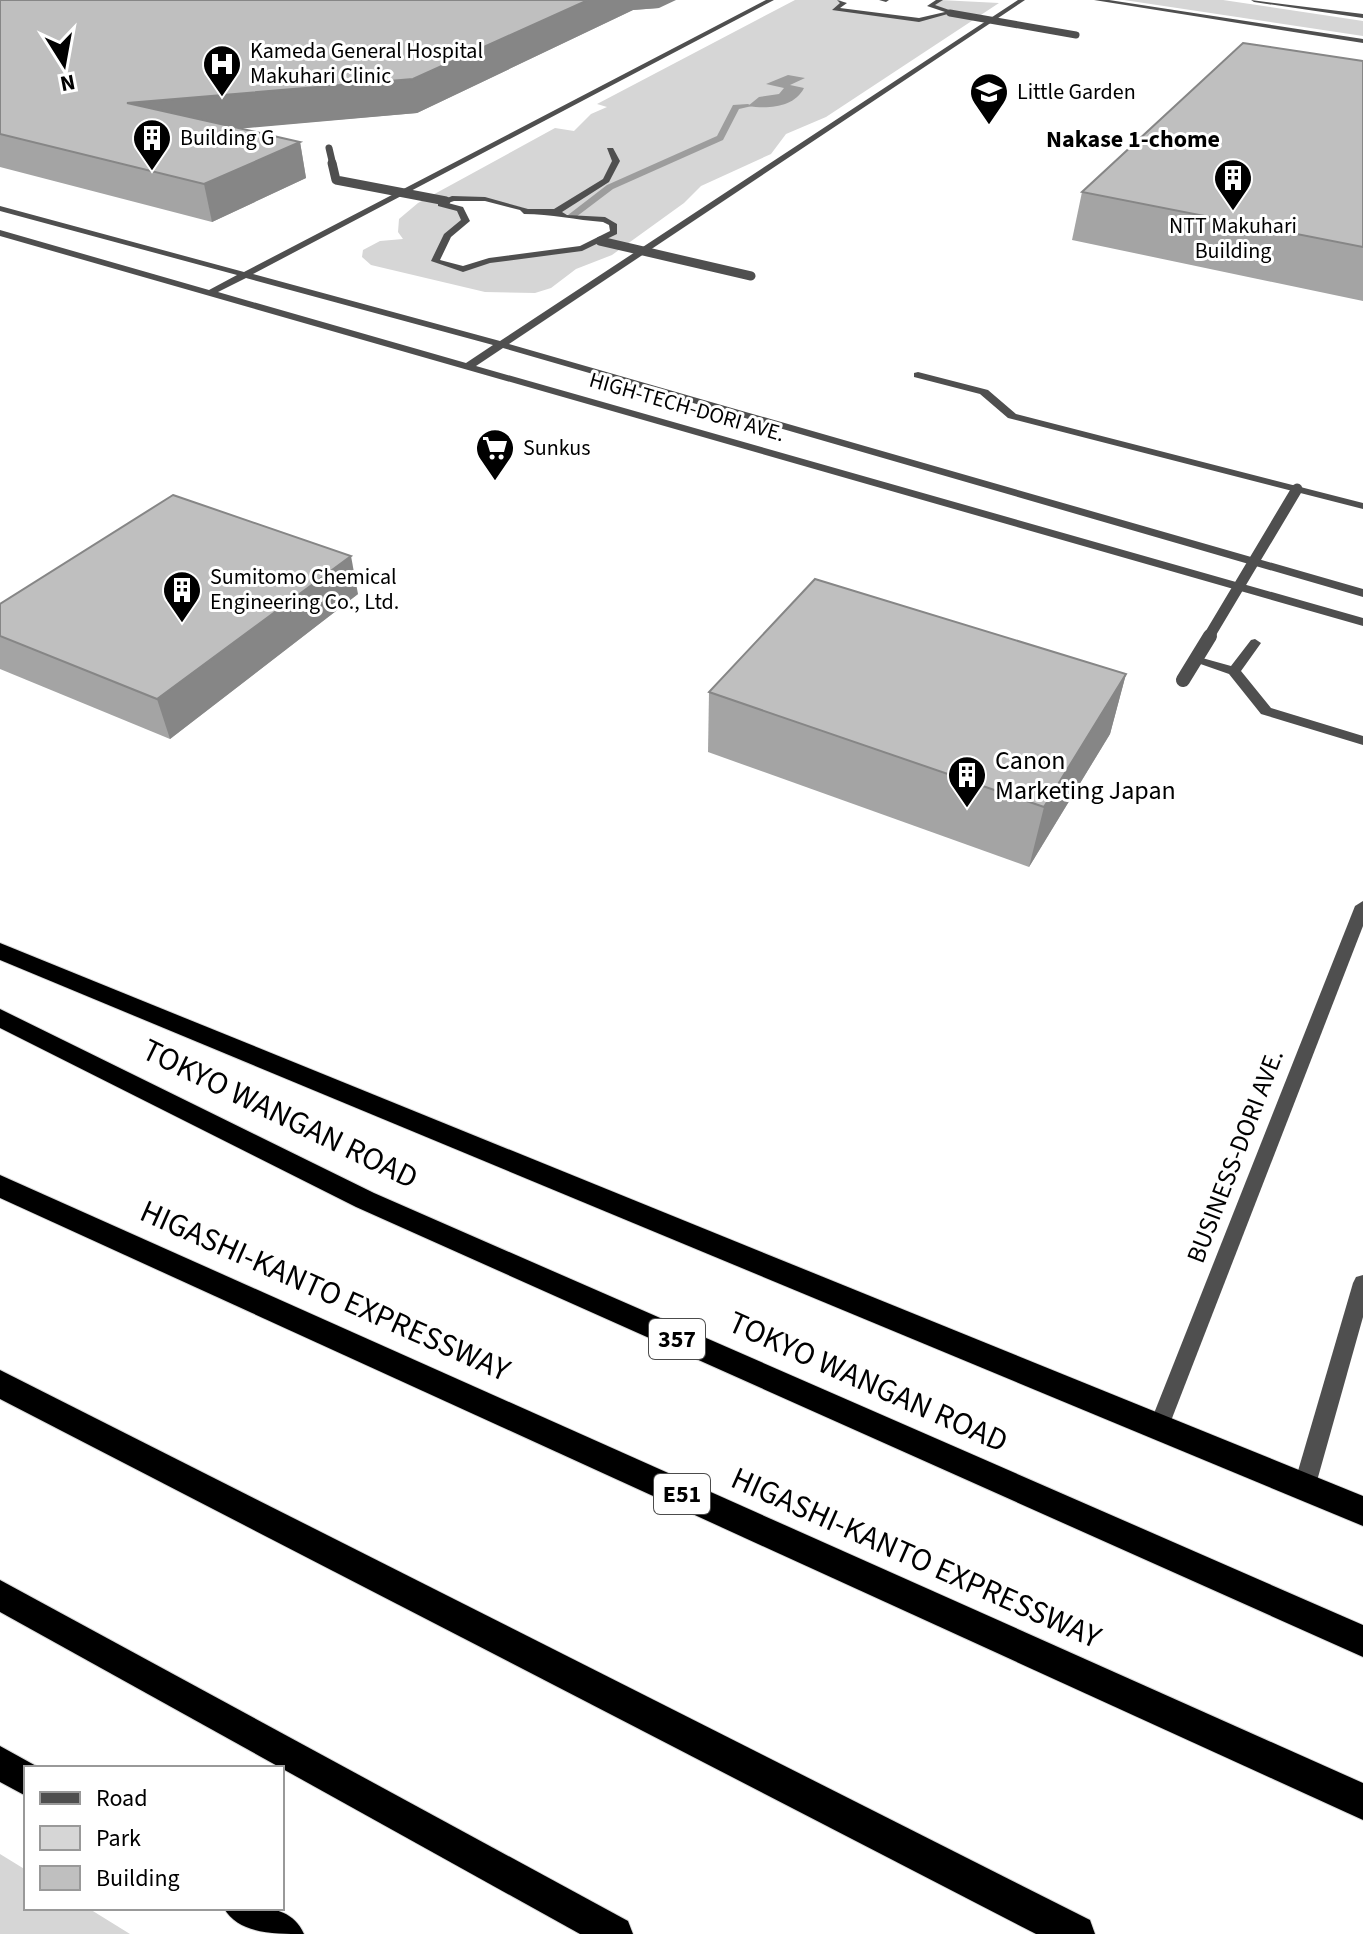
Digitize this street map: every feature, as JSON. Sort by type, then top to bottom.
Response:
[{"type":"highway","points":[[0,951],[1363,1511]]},
{"type":"highway","name":"TOKYO WANGAN ROAD","points":[[0,1018],[365,1200],[1363,1641]]},
{"type":"highway","name":"HIGASHI-KANTO EXPRESSWAY","points":[[0,1186],[1363,1802]]},
{"type":"highway","points":[[0,1384],[1076,1934]]},
{"type":"highway","points":[[0,1595],[615,1934]]},
{"type":"highway","points":[[0,1763],[24,1778]]},
{"type":"highway","points":[[245,1910],[286,1934]]},
{"type":"street","points":[[212,292],[771,0]]},
{"type":"street","points":[[840,0],[844,3],[834,9],[881,16],[919,20],[950,13]]},
{"type":"street","points":[[940,0],[930,6],[950,13],[1076,35]]},
{"type":"street","points":[[470,365],[1022,0]]},
{"type":"street","points":[[1097,0],[1363,41]]},
{"type":"street","points":[[1254,0],[1363,16]]},
{"type":"street","points":[[329,148],[336,180],[446,201],[485,199],[524,208],[532,214],[556,212],[606,180],[616,161],[610,150]]},
{"type":"street","points":[[446,201],[441,204],[460,209],[466,221],[447,236],[435,261],[463,269],[489,261],[582,248],[614,232],[613,224],[605,220],[565,217],[556,212]]},
{"type":"street","name":"HIGH-TECH-DORI AVE.","points":[[0,208],[500,344],[1363,593]]},
{"type":"street","name":"HIGH-TECH-DORI AVE.","points":[[0,233],[1363,622]]},
{"type":"street","points":[[600,241],[751,276]]},
{"type":"street","points":[[918,375],[984,392],[1012,416],[1363,506]]},
{"type":"street","points":[[1183,680],[1297,489]]},
{"type":"street","points":[[1234,671],[1255,643]]},
{"type":"street","points":[[1195,660],[1234,671],[1266,711],[1363,741]]},
{"type":"street","name":"BUSINESS-DORI AVE.","points":[[1159,1426],[1363,906]]},
{"type":"street","points":[[1304,1488],[1363,1283]]},
{"type":"green space","points":[[795,0],[840,0],[844,3],[836,9],[919,20],[951,13],[930,6],[940,0],[999,3],[826,117],[786,134],[771,154],[701,186],[684,203],[612,255],[576,269],[551,288],[535,293],[485,292],[371,265],[362,257],[363,250],[380,241],[403,239],[398,232],[399,219],[418,203],[555,128],[574,131],[591,114],[607,107],[597,104]],"holes":[[[452,198],[485,199],[524,208],[532,214],[596,218],[613,224],[613,232],[582,248],[489,261],[463,269],[435,260],[447,236],[466,221],[460,209],[443,203]]]},
{"type":"green space","points":[[1124,0],[1223,0],[1363,21],[1363,36]]},
{"type":"green space","points":[[0,1854],[24,1869],[24,1910],[91,1910],[130,1934],[0,1934]]},
{"type":"shaded area","points":[[788,75],[805,78],[790,85],[804,88],[794,100],[771,107],[748,106],[759,97],[779,94],[784,88],[766,84]]},
{"type":"building","points":[[0,0],[588,0],[413,79],[127,103],[300,142],[204,184],[0,134]]},
{"type":"building","name":"NTT Makuhari Building","points":[[1243,43],[1363,61],[1363,247],[1082,192]]},
{"type":"building","name":"Sumitomo Chemical Engineering Co., Ltd.","points":[[173,495],[351,556],[157,699],[0,636],[0,604]]},
{"type":"building","points":[[815,579],[1126,674],[1044,807],[709,692]]},
{"type":"waterway","points":[[573,215],[610,187],[720,138],[736,107],[748,106]]},
{"type":"place","name":"Kameda General Hospital Makuhari Clinic","points":[[222,98]]},
{"type":"place","name":"Little Garden","points":[[989,126]]},
{"type":"place","name":"Building G","points":[[152,172]]},
{"type":"place","name":"NTT Makuhari Building","points":[[1233,212]]},
{"type":"place","name":"Sunkus","points":[[495,482]]},
{"type":"place","name":"Sumitomo Chemical Engineering Co., Ltd.","points":[[182,624]]},
{"type":"place","name":"Canon Marketing Japan","points":[[967,809]]},
{"type":"district","name":"Nakase 1-chome","points":[[1133,139]]}]
